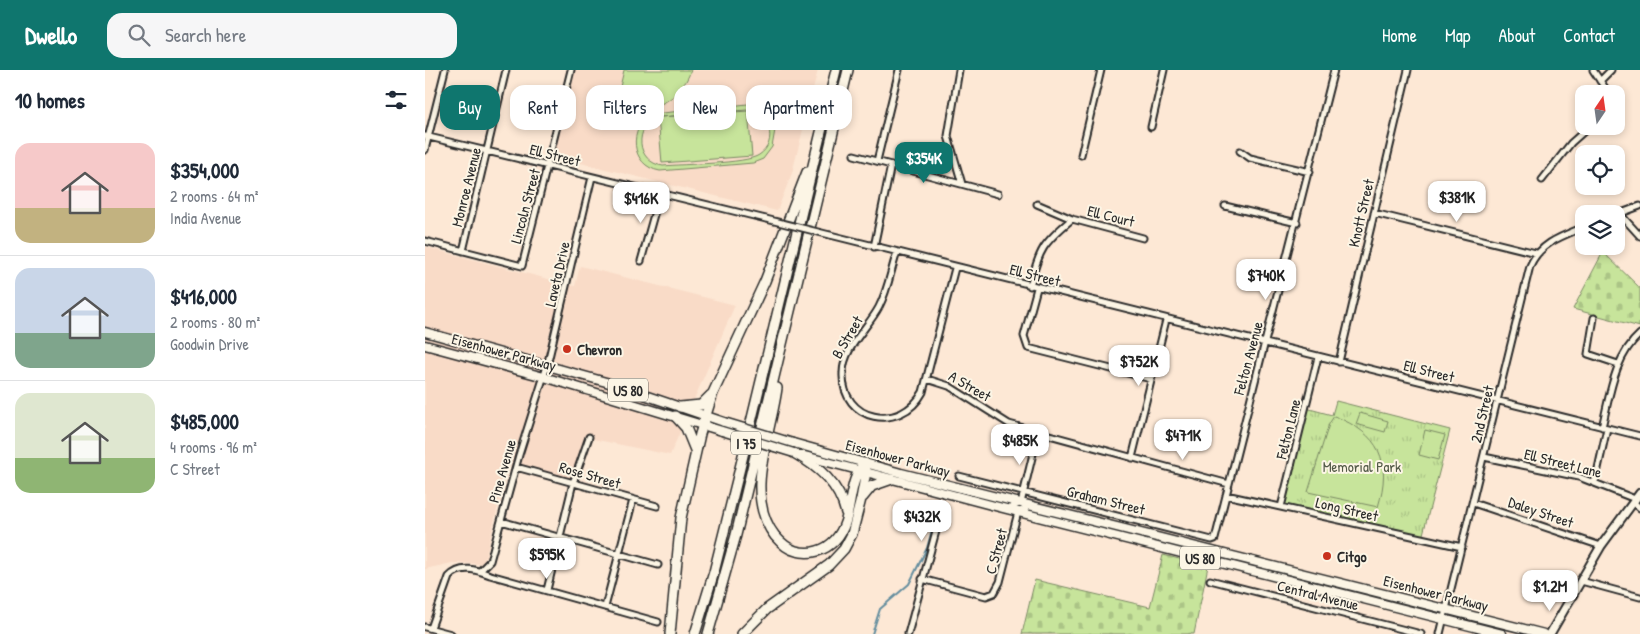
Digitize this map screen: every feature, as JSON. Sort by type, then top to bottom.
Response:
[{"type":"highway","name":"I 75","points":[[695,634],[714,572],[738,478],[836,70]]},
{"type":"highway","name":"I 75","points":[[709,634],[734,543],[848,70]]},
{"type":"highway","points":[[670,634],[681,518],[695,451],[704,420],[713,393],[765,280],[819,142]]},
{"type":"highway","points":[[782,345],[775,399],[759,481],[763,516],[769,528],[782,544],[794,551],[810,553],[824,549],[835,540],[843,529],[865,463]]},
{"type":"highway","points":[[680,407],[701,405],[713,393]]},
{"type":"highway","points":[[675,416],[686,428],[695,451]]},
{"type":"highway","points":[[794,453],[818,468],[831,482],[840,496],[847,515]]},
{"type":"highway","points":[[742,634],[775,603],[839,555],[852,534],[861,499],[862,471]]},
{"type":"highway","points":[[861,499],[872,486],[892,479]]},
{"type":"main road","name":"Eisenhower Parkway","points":[[425,332],[547,366],[680,407],[721,431],[794,453],[1008,510],[1502,634]]},
{"type":"main road","name":"Eisenhower Parkway","points":[[425,345],[544,376],[675,416],[724,422],[865,463],[1031,506],[1544,634]]},
{"type":"street","points":[[425,150],[445,70]]},
{"type":"street","name":"Monroe Avenue","points":[[463,251],[506,70]]},
{"type":"street","name":"Lincoln Street","points":[[463,251],[522,266],[571,70]]},
{"type":"street","points":[[877,161],[899,70]]},
{"type":"street","points":[[959,70],[948,136],[962,184]]},
{"type":"street","points":[[1081,155],[1101,70]]},
{"type":"street","points":[[1151,127],[1164,70]]},
{"type":"street","name":"Felton Avenue","points":[[1217,536],[1310,172],[1334,70]]},
{"type":"street","name":"Knott Street","points":[[1339,362],[1408,70]]},
{"type":"street","points":[[1593,70],[1603,85]]},
{"type":"street","points":[[1601,81],[1611,70]]},
{"type":"street","points":[[1542,180],[1566,148],[1581,135]]},
{"type":"street","name":"Ell Street","points":[[427,137],[661,193],[955,268],[1640,436]]},
{"type":"street","points":[[1240,151],[1249,158],[1310,172]]},
{"type":"street","points":[[854,155],[998,194]]},
{"type":"street","points":[[874,247],[891,165]]},
{"type":"street","name":"Laveta Drive","points":[[544,376],[592,177]]},
{"type":"street","points":[[641,261],[661,193]]},
{"type":"street","name":"Ell Court","points":[[1037,204],[1072,220],[1143,238]]},
{"type":"street","points":[[1225,206],[1297,223]]},
{"type":"street","points":[[1625,212],[1640,206]]},
{"type":"street","points":[[1374,213],[1536,253],[1562,236],[1575,231]]},
{"type":"street","name":"Ell Court","points":[[1030,286],[1037,256],[1047,241],[1072,220]]},
{"type":"street","points":[[1625,222],[1640,236]]},
{"type":"street","points":[[425,240],[463,251]]},
{"type":"street","name":"B Street","points":[[897,252],[879,308],[852,347],[843,366],[844,390],[852,402],[865,413],[889,418],[907,411],[919,399],[927,379],[955,268]]},
{"type":"street","name":"2nd Street","points":[[1440,634],[1530,266],[1536,253]]},
{"type":"street","points":[[1037,288],[1024,336],[1028,348],[1151,380]]},
{"type":"street","points":[[1593,318],[1588,354],[1619,364]]},
{"type":"street","points":[[1132,458],[1166,320]]},
{"type":"street","points":[[1595,482],[1619,364],[1628,347],[1640,334]]},
{"type":"street","name":"Felton Lane","points":[[1281,507],[1317,357]]},
{"type":"street","name":"Pine Avenue","points":[[481,570],[490,562],[516,467],[544,376]]},
{"type":"street","name":"A Street","points":[[927,379],[944,384],[1009,424],[1229,484]]},
{"type":"street","points":[[1021,503],[1038,433]]},
{"type":"street","points":[[547,590],[573,483],[589,437]]},
{"type":"street","name":"Ell Street Lane","points":[[1484,457],[1595,482],[1636,498],[1640,508]]},
{"type":"street","name":"Rose Street","points":[[516,467],[657,506]]},
{"type":"street","name":"Graham Street","points":[[959,476],[1212,540],[1217,536]]},
{"type":"street","name":"Long Street","points":[[1226,495],[1462,547]]},
{"type":"street","points":[[1550,634],[1601,546],[1636,498]]},
{"type":"street","points":[[605,607],[633,500]]},
{"type":"street","name":"C Street","points":[[1008,510],[1021,503]]},
{"type":"street","name":"Daley Street","points":[[1473,503],[1601,546]]},
{"type":"street","name":"C Street","points":[[923,579],[986,596],[994,593],[1000,582],[1019,512],[1031,506]]},
{"type":"street","points":[[908,634],[941,509]]},
{"type":"street","points":[[501,521],[658,565]]},
{"type":"street","points":[[431,628],[449,578],[460,569],[481,570],[490,575],[658,622]]},
{"type":"street","name":"Central Avenue","points":[[1210,580],[1421,634]]},
{"type":"street","points":[[1581,581],[1640,598]]},
{"type":"street","points":[[425,627],[437,632],[451,634]]},
{"type":"shaded area","points":[[574,70],[818,70],[814,85],[746,85],[746,130],[803,130],[792,173],[777,211],[552,156],[559,130],[576,130],[576,85],[570,85]]},
{"type":"shaded area","points":[[425,247],[575,286],[580,266],[735,305],[670,455],[588,438],[576,486],[508,464],[484,564],[452,563],[425,569]]},
{"type":"green space","points":[[624,70],[691,70],[683,85],[674,85],[674,95],[664,102],[664,85],[620,85]]},
{"type":"green space","points":[[746,104],[746,110],[736,111],[736,105]]},
{"type":"green space","points":[[746,111],[746,130],[750,130],[752,156],[662,163],[659,130],[664,130],[664,117],[674,116],[674,130],[736,130],[736,112]]},
{"type":"green space","points":[[674,112],[674,116],[664,117],[664,113]]},
{"type":"green space","points":[[638,130],[643,130],[641,136],[643,151],[647,158],[663,166],[728,162],[752,158],[759,155],[769,143],[769,130],[775,130],[772,147],[763,159],[753,163],[660,171],[650,168],[643,162],[635,146]]},
{"type":"green space","points":[[1601,255],[1606,255],[1640,288],[1640,327],[1573,309]]},
{"type":"green space","name":"Memorial Park","points":[[1336,401],[1450,430],[1422,538],[1282,504],[1306,408],[1332,415]]},
{"type":"green space","points":[[1360,413],[1388,421],[1385,432],[1356,424]]},
{"type":"green space","points":[[1334,416],[1362,431],[1379,451],[1383,476],[1378,507],[1308,492],[1329,424]]},
{"type":"green space","points":[[1425,430],[1445,435],[1438,460],[1419,455]]},
{"type":"green space","points":[[1163,555],[1208,566],[1194,634],[1022,634],[1035,580],[1150,607]]},
{"type":"waterway","points":[[872,634],[880,609],[909,584],[927,548],[939,504]]},
{"type":"place","name":"Chevron","points":[[567,349]]},
{"type":"place","name":"Citgo","points":[[1327,556]]}]
